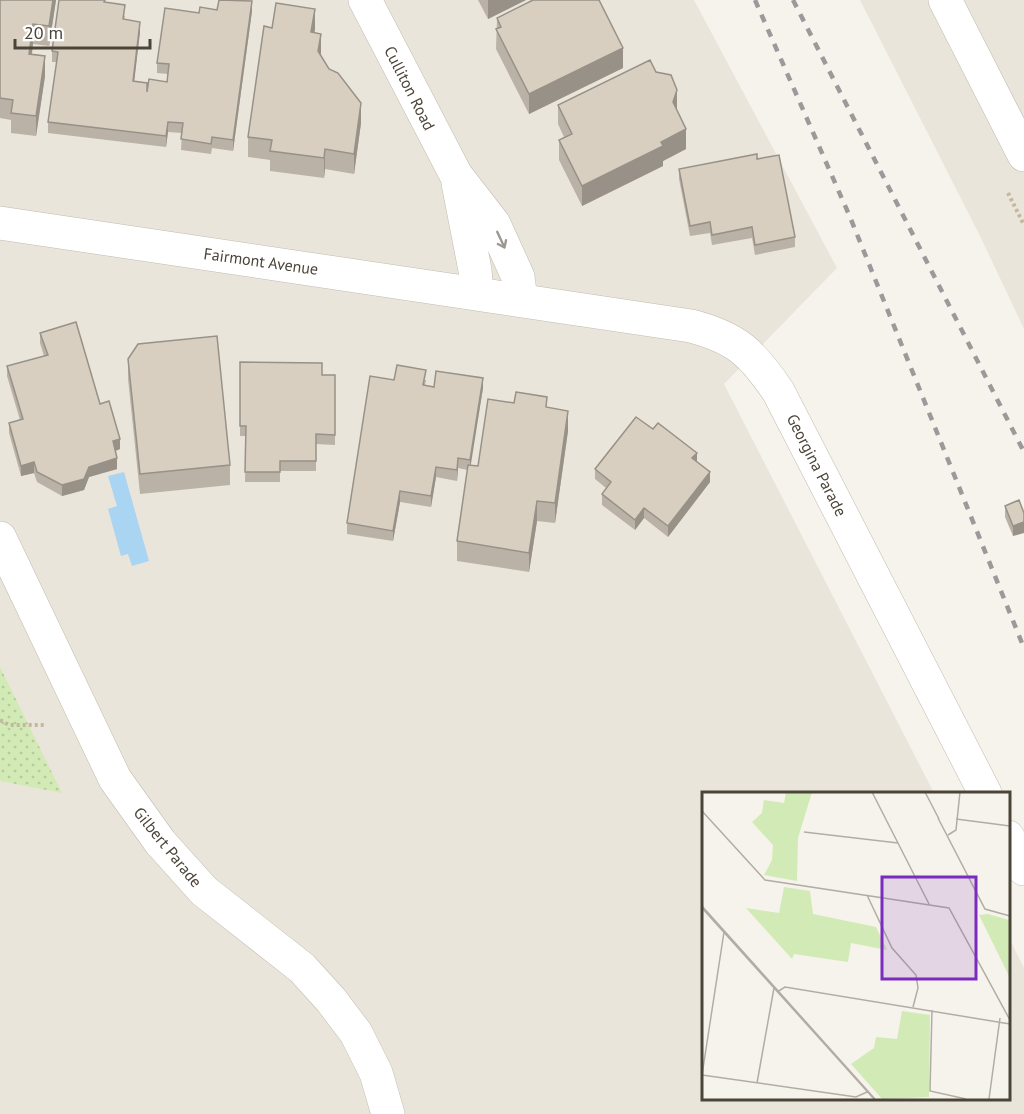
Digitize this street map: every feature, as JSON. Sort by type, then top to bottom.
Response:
[{"type":"street","name":"Culliton Road","points":[[365,0],[456,175],[494,224],[518,277],[521,300]]},
{"type":"street","points":[[945,0],[1024,154]]},
{"type":"street","name":"Culliton Road","points":[[456,175],[476,270],[477,293]]},
{"type":"street","name":"Fairmont Avenue","points":[[0,223],[521,300]]},
{"type":"street","name":"Georgina Parade","points":[[521,300],[691,326],[714,332],[749,352],[778,391],[984,792]]},
{"type":"street","name":"Gilbert Parade","points":[[0,538],[115,779],[160,842],[204,891],[302,968],[331,1000],[356,1033],[376,1073],[388,1114]]},
{"type":"street","points":[[1009,839],[1024,869]]},
{"type":"shaded area","points":[[0,0],[694,0],[837,268],[724,384],[933,792],[702,792],[702,1099],[1009,1099],[1009,938],[1024,968],[1024,1114],[0,1114]]},
{"type":"shaded area","points":[[860,0],[1024,0],[1024,329],[980,236]]},
{"type":"green space","points":[[0,667],[62,793],[0,781]]},
{"type":"water","points":[[124,472],[149,561],[132,566],[128,554],[121,556],[108,509],[117,506],[108,476]]},
{"type":"building","points":[[0,0],[53,0],[49,26],[33,24],[29,54],[45,56],[36,116],[11,113],[13,100],[0,98]]},
{"type":"building","points":[[59,0],[105,0],[104,2],[125,5],[123,19],[140,22],[133,81],[147,83],[147,92],[149,79],[167,82],[169,64],[157,63],[165,8],[199,13],[200,7],[217,10],[219,0],[252,1],[233,140],[212,137],[211,144],[181,139],[183,123],[168,122],[166,136],[48,122],[58,52],[52,51]]},
{"type":"building","points":[[533,0],[599,0],[623,48],[529,94],[496,29],[501,27],[497,18]]},
{"type":"building","points":[[276,3],[315,9],[311,32],[321,34],[318,51],[329,69],[338,73],[361,103],[354,154],[325,149],[324,158],[270,151],[272,140],[248,137],[264,26],[272,28]]},
{"type":"building","points":[[650,60],[656,72],[671,75],[677,90],[673,102],[686,129],[661,142],[663,146],[582,186],[559,140],[572,134],[558,105]]},
{"type":"building","points":[[757,154],[757,159],[779,155],[795,237],[755,245],[752,227],[712,235],[710,222],[690,226],[679,169]]},
{"type":"building","points":[[76,322],[100,404],[109,401],[120,439],[113,441],[117,458],[89,467],[84,479],[62,485],[37,472],[34,462],[21,466],[9,423],[23,419],[7,366],[48,355],[40,333]]},
{"type":"building","points":[[217,336],[230,465],[140,474],[128,359],[138,344]]},
{"type":"building","points":[[240,362],[322,363],[322,375],[335,375],[335,435],[316,434],[316,461],[280,461],[280,472],[245,472],[246,426],[240,426]]},
{"type":"building","points":[[397,365],[426,370],[423,385],[434,387],[436,371],[483,378],[470,460],[458,458],[457,470],[436,467],[431,496],[400,491],[393,531],[347,523],[370,376],[394,380]]},
{"type":"building","points":[[516,392],[547,397],[546,407],[568,411],[555,503],[537,501],[529,553],[457,541],[468,465],[478,466],[488,399],[514,403]]},
{"type":"building","points":[[636,417],[653,429],[658,423],[697,453],[692,458],[710,472],[668,526],[644,508],[635,520],[602,494],[611,482],[595,469]]},
{"type":"building","points":[[1019,500],[1024,513],[1024,522],[1013,526],[1005,506]]},
{"type":"railway","points":[[755,0],[850,217],[1024,648]]},
{"type":"railway","points":[[793,0],[1024,452]]}]
